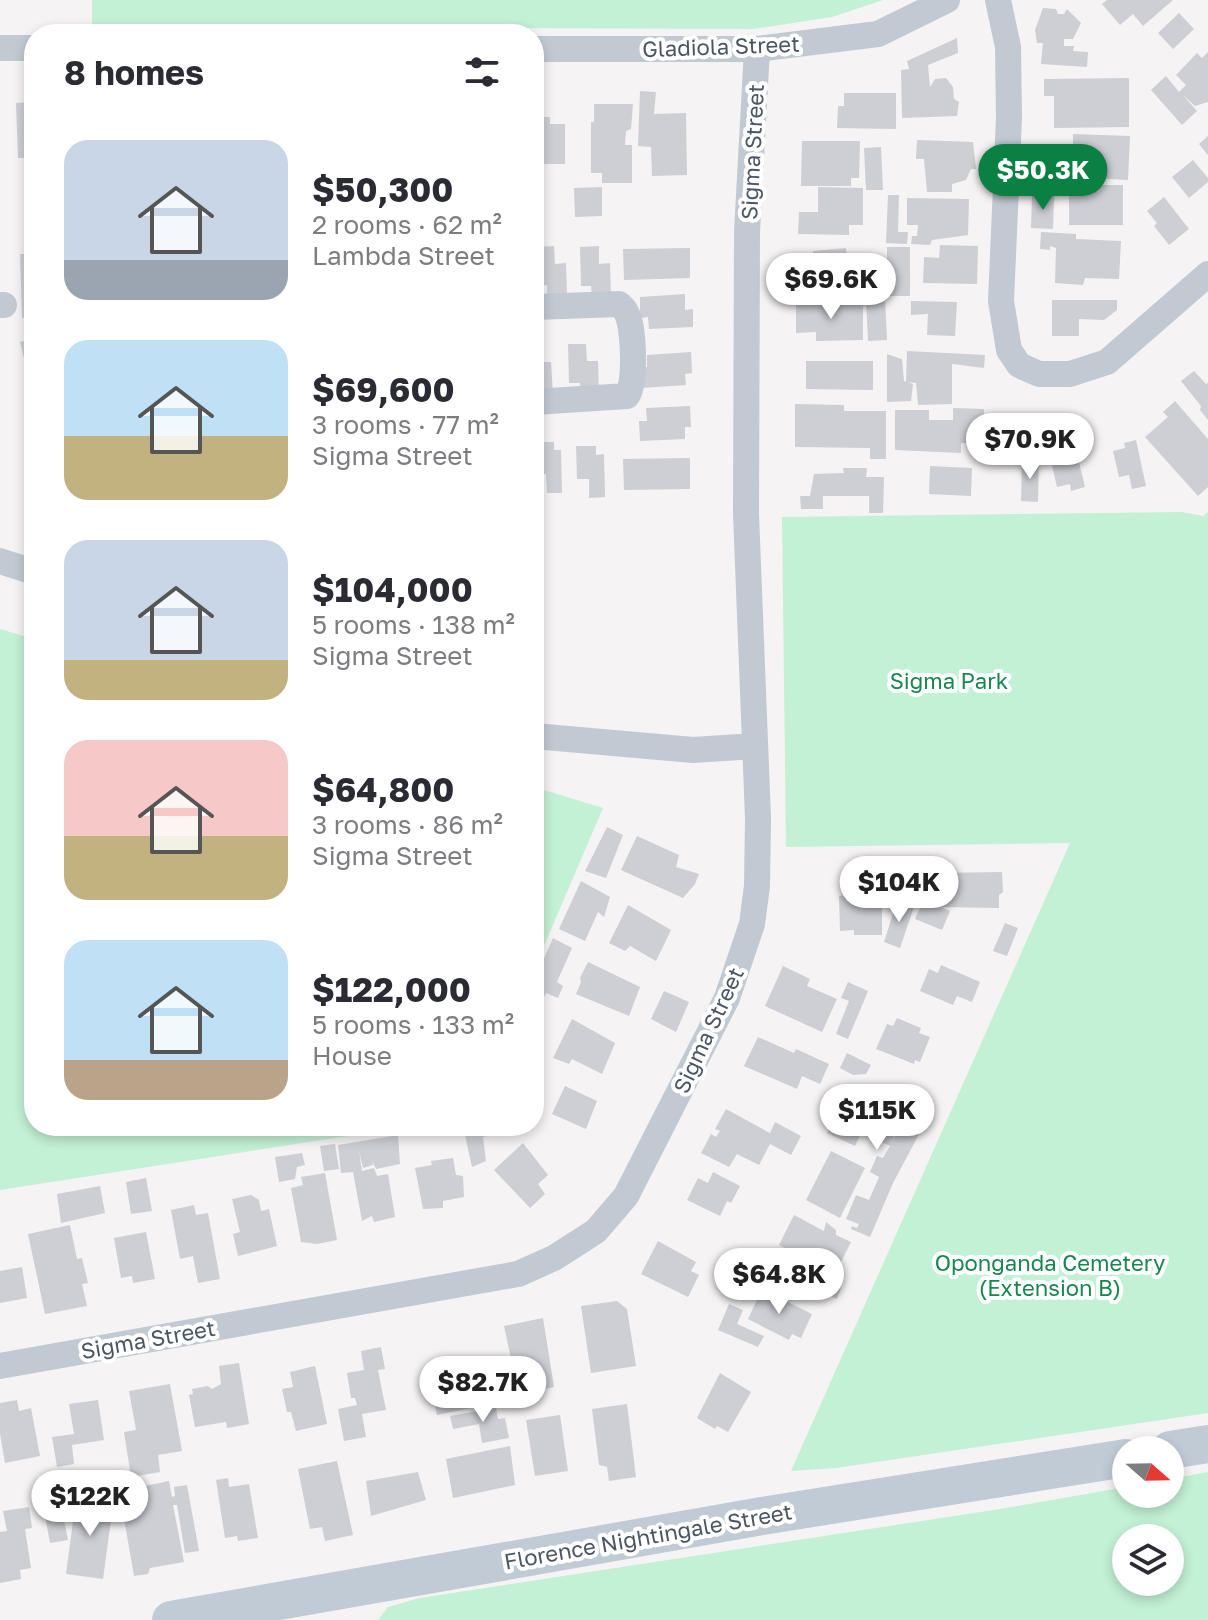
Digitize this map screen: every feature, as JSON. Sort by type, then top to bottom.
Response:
[{"type":"main road","points":[[1184,1448],[1208,1444]]},
{"type":"main road","name":"Florence Nightingale Street","points":[[171,1620],[322,1606],[772,1515],[1112,1460]]},
{"type":"street","name":"Gladiola Street","points":[[544,49],[757,49],[878,34],[947,0]]},
{"type":"street","points":[[998,0],[1008,47],[1009,117],[1001,301],[1009,350],[1019,365],[1039,374],[1070,374],[1107,362],[1208,274]]},
{"type":"street","points":[[0,48],[24,48]]},
{"type":"street","name":"Sigma Street","points":[[0,1366],[518,1274],[554,1258],[596,1231],[626,1196],[727,998],[752,924],[757,886],[746,514],[747,232],[757,49]]},
{"type":"street","points":[[544,307],[619,304],[627,311],[631,328],[632,386],[627,396],[544,401]]},
{"type":"street","points":[[0,561],[24,569]]},
{"type":"street","points":[[544,737],[693,750],[755,746]]},
{"type":"green space","points":[[92,0],[883,0],[832,17],[753,29],[544,28],[544,24],[92,24]]},
{"type":"green space","name":"Oponganda Cemetery (Extension B)","points":[[1182,512],[1203,516],[1208,512],[1208,1413],[836,1468],[791,1471],[1070,843],[786,847],[782,517]]},
{"type":"green space","points":[[0,629],[24,636],[24,1136],[347,1136],[0,1190]]},
{"type":"green space","points":[[544,790],[603,808],[544,946]]},
{"type":"green space","points":[[1208,1472],[1208,1620],[378,1620],[388,1607],[420,1598],[1112,1489],[1112,1508],[1184,1508],[1184,1476]]},
{"type":"building","points":[[1107,0],[1173,0],[1143,26],[1133,14],[1120,25],[1102,4]]},
{"type":"building","points":[[1043,8],[1056,9],[1058,14],[1064,14],[1067,9],[1081,23],[1073,39],[1064,39],[1064,46],[1074,46],[1073,51],[1088,52],[1087,67],[1041,64],[1043,43],[1037,43],[1035,30]]},
{"type":"building","points":[[1179,13],[1194,29],[1173,49],[1158,33]]},
{"type":"building","points":[[957,38],[958,53],[928,65],[930,87],[935,79],[946,78],[953,87],[954,99],[959,102],[957,116],[902,118],[901,70],[909,69],[907,61]]},
{"type":"building","points":[[1208,52],[1208,102],[1195,106],[1183,95],[1197,111],[1182,125],[1151,90],[1166,76],[1179,92],[1186,85],[1176,75],[1197,53],[1202,58]]},
{"type":"building","points":[[1129,78],[1129,127],[1054,128],[1054,96],[1044,96],[1044,79]]},
{"type":"building","points":[[640,91],[656,92],[654,114],[686,113],[687,175],[652,176],[651,147],[638,146]]},
{"type":"building","points":[[844,93],[896,93],[896,129],[837,128],[838,106],[844,106]]},
{"type":"building","points":[[16,103],[24,103],[24,158],[18,158]]},
{"type":"building","points":[[594,104],[633,104],[631,129],[626,131],[625,145],[632,145],[632,183],[602,183],[602,173],[591,173]]},
{"type":"building","points":[[544,117],[550,117],[550,124],[565,124],[565,164],[544,164]]},
{"type":"building","points":[[1073,134],[1130,136],[1128,180],[1090,178],[1090,170],[1067,170],[1068,144],[1073,145]]},
{"type":"building","points":[[1208,136],[1208,155],[1199,144]]},
{"type":"building","points":[[917,140],[973,142],[976,169],[971,169],[966,180],[952,184],[952,192],[927,192],[924,159],[916,159]]},
{"type":"building","points":[[802,141],[860,141],[859,178],[851,178],[851,186],[801,186]]},
{"type":"building","points":[[881,147],[883,190],[866,190],[864,148]]},
{"type":"building","points":[[1193,160],[1208,182],[1189,198],[1172,177]]},
{"type":"building","points":[[1069,185],[1123,185],[1123,225],[1069,225]]},
{"type":"building","points":[[602,187],[602,216],[575,217],[574,188]]},
{"type":"building","points":[[818,187],[863,188],[863,225],[849,225],[849,235],[798,234],[799,212],[818,212]]},
{"type":"building","points":[[888,195],[899,195],[898,232],[908,232],[907,244],[886,243]]},
{"type":"building","points":[[1032,196],[1054,196],[1053,229],[1031,228]]},
{"type":"building","points":[[1164,197],[1189,229],[1169,245],[1147,211]]},
{"type":"building","points":[[907,198],[969,199],[968,235],[932,240],[930,245],[911,244],[912,236],[917,236],[918,225],[907,225]]},
{"type":"building","points":[[1041,232],[1076,234],[1076,239],[1121,241],[1119,279],[1085,278],[1083,285],[1055,283],[1056,248],[1040,249]]},
{"type":"building","points":[[940,245],[978,246],[977,284],[923,283],[924,257],[939,258]]},
{"type":"building","points":[[554,246],[555,264],[566,263],[567,296],[547,297],[544,247]]},
{"type":"building","points":[[599,246],[599,264],[610,263],[611,297],[592,297],[591,286],[581,286],[580,247]]},
{"type":"building","points":[[887,247],[910,247],[910,296],[887,296]]},
{"type":"building","points":[[690,248],[690,278],[624,280],[623,249]]},
{"type":"building","points":[[846,248],[847,261],[855,260],[856,277],[849,278],[850,288],[817,291],[813,251]]},
{"type":"building","points":[[20,254],[24,254],[24,318]]},
{"type":"building","points":[[685,294],[685,310],[693,309],[693,327],[649,329],[648,317],[640,318],[640,297]]},
{"type":"building","points":[[885,298],[887,340],[868,341],[866,299]]},
{"type":"building","points":[[1052,300],[1117,300],[1117,310],[1104,320],[1079,319],[1079,336],[1052,336]]},
{"type":"building","points":[[911,301],[957,302],[955,336],[927,335],[928,314],[911,315]]},
{"type":"building","points":[[863,302],[863,340],[816,341],[816,332],[796,333],[796,304]]},
{"type":"building","points":[[568,344],[586,344],[587,361],[598,361],[599,394],[580,394],[580,383],[569,383]]},
{"type":"building","points":[[907,351],[985,355],[984,368],[952,364],[952,404],[918,405],[916,383],[906,382]]},
{"type":"building","points":[[691,352],[692,373],[685,374],[686,385],[641,388],[640,367],[647,367],[647,355]]},
{"type":"building","points":[[887,354],[902,359],[904,381],[913,384],[911,401],[887,402]]},
{"type":"building","points":[[806,361],[873,361],[873,390],[806,389]]},
{"type":"building","points":[[544,362],[551,362],[553,395],[544,395]]},
{"type":"building","points":[[1194,371],[1208,383],[1208,420],[1181,381]]},
{"type":"building","points":[[1175,401],[1208,439],[1208,487],[1198,496],[1145,437],[1168,417],[1163,412]]},
{"type":"building","points":[[795,404],[844,405],[844,411],[886,411],[886,459],[870,459],[870,448],[795,447]]},
{"type":"building","points":[[690,406],[691,427],[685,427],[685,439],[640,441],[639,421],[647,421],[646,408]]},
{"type":"building","points":[[953,408],[984,409],[984,421],[973,421],[973,443],[961,443],[961,453],[895,450],[895,410],[929,410],[929,420],[953,420]]},
{"type":"building","points":[[1057,437],[1058,441],[1073,437],[1085,487],[1071,491],[1070,484],[1057,487],[1046,440]]},
{"type":"building","points":[[1136,440],[1146,486],[1132,489],[1129,475],[1119,477],[1113,451],[1125,448],[1124,443]]},
{"type":"building","points":[[544,442],[554,442],[554,450],[561,450],[562,493],[547,493]]},
{"type":"building","points":[[576,446],[596,446],[596,455],[604,454],[605,497],[589,498],[589,479],[577,479]]},
{"type":"building","points":[[690,458],[690,489],[624,490],[623,459]]},
{"type":"building","points":[[1022,461],[1039,461],[1038,502],[1021,501]]},
{"type":"building","points":[[930,466],[972,468],[971,496],[929,494]]},
{"type":"building","points":[[843,468],[867,468],[866,477],[884,477],[883,513],[869,513],[869,496],[823,496],[823,509],[801,509],[800,496],[810,496],[814,474],[844,473]]},
{"type":"building","points":[[607,827],[623,835],[606,878],[585,871]]},
{"type":"building","points":[[637,836],[679,855],[676,867],[699,874],[683,898],[621,870]]},
{"type":"building","points":[[1002,872],[1003,892],[999,895],[999,908],[940,907],[950,911],[942,930],[915,919],[924,899],[938,905],[937,873]]},
{"type":"building","points":[[929,876],[921,898],[892,899],[892,877]]},
{"type":"building","points":[[581,881],[610,897],[604,917],[598,912],[585,941],[559,929]]},
{"type":"building","points":[[839,896],[882,897],[882,935],[854,935],[854,930],[840,931]]},
{"type":"building","points":[[898,898],[914,907],[900,948],[884,942]]},
{"type":"building","points":[[628,905],[671,930],[656,961],[630,946],[625,951],[609,943]]},
{"type":"building","points":[[1005,923],[1018,928],[1007,956],[993,951]]},
{"type":"building","points":[[553,938],[572,948],[557,982],[563,986],[558,998],[546,993],[544,998],[544,958]]},
{"type":"building","points":[[588,962],[640,987],[629,1016],[576,994]]},
{"type":"building","points":[[941,965],[980,982],[972,1002],[957,996],[953,1005],[920,991],[929,969],[938,973]]},
{"type":"building","points":[[783,966],[810,979],[807,986],[837,999],[822,1032],[765,1006]]},
{"type":"building","points":[[848,982],[868,991],[848,1039],[836,1034],[849,1001],[841,998]]},
{"type":"building","points":[[664,991],[689,1002],[676,1032],[651,1019]]},
{"type":"building","points":[[897,1018],[921,1028],[919,1033],[930,1037],[920,1062],[915,1060],[914,1064],[876,1049],[887,1024],[893,1026]]},
{"type":"building","points":[[572,1019],[615,1043],[602,1074],[572,1059],[569,1064],[553,1058]]},
{"type":"building","points":[[758,1037],[829,1064],[820,1084],[802,1076],[797,1089],[744,1066]]},
{"type":"building","points":[[847,1053],[871,1065],[866,1074],[853,1075],[840,1068]]},
{"type":"building","points":[[565,1086],[597,1101],[586,1129],[552,1114]]},
{"type":"building","points":[[856,1094],[903,1116],[891,1144],[910,1109],[927,1119],[893,1183],[870,1237],[851,1229],[859,1224],[846,1219],[856,1195],[869,1200],[879,1177],[870,1172],[877,1156],[883,1158],[890,1146],[861,1133],[855,1146],[827,1133],[835,1117],[843,1121]]},
{"type":"building","points":[[726,1109],[770,1133],[775,1122],[801,1136],[791,1155],[770,1144],[759,1165],[737,1154],[729,1167],[701,1153],[711,1134],[716,1137],[720,1131],[715,1129]]},
{"type":"building","points":[[398,1136],[400,1164],[376,1169],[372,1161],[373,1165],[363,1168],[359,1151],[362,1171],[374,1168],[377,1176],[388,1174],[395,1217],[374,1222],[372,1216],[362,1221],[353,1172],[341,1173],[338,1145]]},
{"type":"building","points":[[465,1136],[488,1136],[483,1137],[486,1161],[472,1167]]},
{"type":"building","points":[[523,1143],[548,1175],[538,1184],[545,1194],[530,1208],[494,1170]]},
{"type":"building","points":[[335,1144],[339,1169],[324,1171],[320,1146]]},
{"type":"building","points":[[831,1151],[865,1168],[840,1218],[806,1200]]},
{"type":"building","points":[[302,1153],[305,1165],[297,1167],[295,1179],[279,1182],[275,1157]]},
{"type":"building","points":[[453,1158],[456,1175],[463,1176],[464,1197],[443,1201],[443,1208],[423,1209],[415,1168],[432,1165],[431,1161]]},
{"type":"building","points":[[713,1172],[740,1186],[731,1203],[727,1201],[720,1216],[687,1200],[698,1178],[708,1183]]},
{"type":"building","points":[[325,1173],[337,1240],[317,1244],[301,1242],[291,1188],[303,1185],[301,1177]]},
{"type":"building","points":[[146,1178],[152,1211],[131,1214],[126,1182]]},
{"type":"building","points":[[100,1186],[105,1213],[61,1223],[57,1194]]},
{"type":"building","points":[[251,1195],[259,1200],[261,1211],[269,1209],[277,1246],[238,1256],[233,1234],[240,1232],[232,1199]]},
{"type":"building","points":[[194,1205],[196,1215],[208,1213],[220,1279],[198,1283],[193,1256],[180,1259],[171,1210]]},
{"type":"building","points":[[794,1215],[824,1231],[826,1222],[836,1230],[836,1235],[851,1242],[835,1274],[779,1245]]},
{"type":"building","points":[[70,1225],[77,1259],[82,1258],[88,1283],[82,1284],[87,1306],[45,1314],[28,1234]]},
{"type":"building","points":[[146,1232],[155,1279],[133,1283],[132,1276],[121,1278],[114,1238]]},
{"type":"building","points":[[658,1241],[696,1262],[691,1271],[699,1275],[688,1297],[641,1274]]},
{"type":"building","points":[[22,1267],[27,1298],[0,1303],[0,1271]]},
{"type":"building","points":[[816,1277],[841,1288],[837,1299],[812,1289]]},
{"type":"building","points":[[762,1289],[812,1314],[801,1338],[792,1334],[789,1340],[748,1319]]},
{"type":"building","points":[[617,1301],[627,1309],[636,1366],[591,1373],[581,1306]]},
{"type":"building","points":[[729,1304],[743,1310],[737,1324],[764,1336],[758,1347],[718,1330]]},
{"type":"building","points":[[543,1318],[554,1387],[531,1392],[530,1387],[516,1390],[518,1397],[505,1400],[500,1376],[514,1373],[504,1326]]},
{"type":"building","points":[[381,1347],[385,1369],[378,1370],[386,1410],[362,1414],[366,1437],[344,1441],[338,1409],[357,1405],[355,1398],[351,1398],[347,1373],[364,1370],[361,1351]]},
{"type":"building","points":[[239,1363],[249,1424],[227,1428],[226,1422],[195,1427],[189,1395],[193,1394],[192,1389],[208,1386],[212,1389],[221,1384],[219,1366]]},
{"type":"building","points":[[475,1364],[476,1370],[495,1366],[501,1402],[437,1415],[432,1390],[466,1382]]},
{"type":"building","points":[[315,1366],[327,1424],[296,1431],[291,1412],[287,1412],[282,1389],[293,1387],[290,1372]]},
{"type":"building","points":[[720,1373],[751,1392],[728,1432],[717,1426],[715,1429],[697,1418]]},
{"type":"building","points":[[170,1384],[182,1451],[158,1455],[160,1472],[131,1477],[124,1432],[136,1430],[129,1391]]},
{"type":"building","points":[[17,1400],[19,1411],[31,1408],[40,1456],[5,1463],[0,1434],[0,1403]]},
{"type":"building","points":[[98,1400],[104,1440],[72,1445],[74,1464],[57,1467],[52,1437],[74,1434],[69,1404]]},
{"type":"building","points":[[627,1404],[636,1477],[609,1481],[607,1467],[599,1465],[592,1409]]},
{"type":"building","points":[[496,1408],[498,1419],[505,1418],[509,1438],[482,1443],[479,1424],[453,1429],[450,1416]]},
{"type":"building","points":[[560,1415],[568,1471],[535,1476],[526,1420]]},
{"type":"building","points":[[510,1446],[515,1485],[453,1498],[446,1459]]},
{"type":"building","points":[[337,1461],[353,1535],[325,1541],[322,1527],[310,1529],[298,1469]]},
{"type":"building","points":[[418,1472],[426,1500],[371,1516],[366,1481]]},
{"type":"building","points":[[228,1478],[229,1487],[249,1484],[258,1538],[238,1541],[237,1536],[225,1538],[216,1480]]},
{"type":"building","points":[[169,1481],[172,1497],[175,1496],[174,1487],[187,1485],[199,1551],[185,1553],[177,1505],[173,1505],[184,1562],[150,1568],[148,1574],[134,1576],[122,1507],[138,1504],[135,1488]]},
{"type":"building","points":[[59,1495],[68,1540],[50,1543],[42,1499]]},
{"type":"building","points":[[97,1496],[114,1498],[103,1579],[66,1574],[75,1506],[79,1507],[80,1498],[96,1500]]},
{"type":"building","points":[[29,1507],[32,1528],[25,1529],[31,1568],[20,1570],[21,1579],[0,1583],[0,1532],[7,1531],[3,1511]]},
{"type":"park label","name":"Sigma Park","points":[[949,680]]}]
